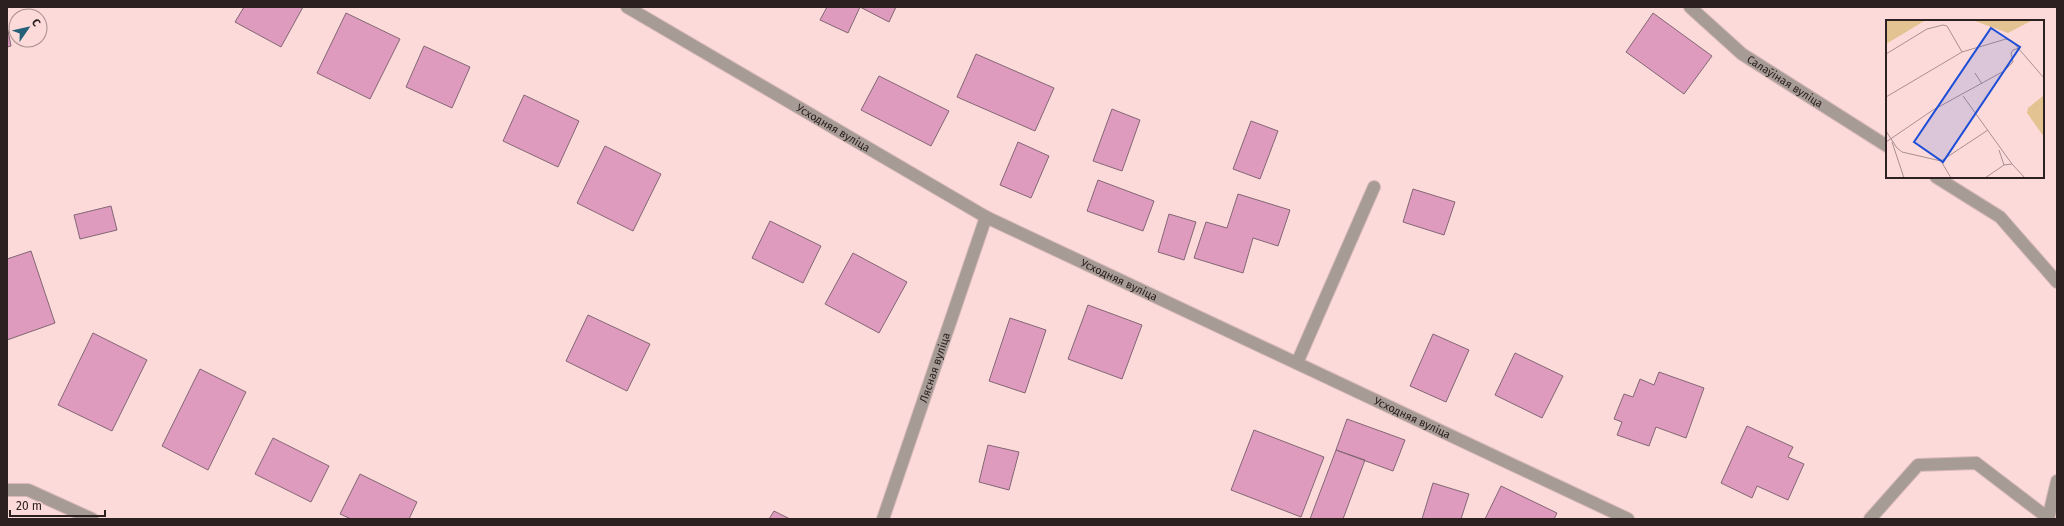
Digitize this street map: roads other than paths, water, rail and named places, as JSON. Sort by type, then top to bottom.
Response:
[{"type":"street","name":"Усходняя вуліца","points":[[627,7],[986,217],[1628,519]]},
{"type":"street","name":"Салаўіная вуліца","points":[[1690,7],[1742,54],[1886,145]]},
{"type":"street","points":[[1938,178],[2000,217],[2057,282]]},
{"type":"street","points":[[1297,363],[1374,187]]},
{"type":"street","name":"Лясная вуліца","points":[[883,519],[986,217]]},
{"type":"street","points":[[1870,519],[1918,465],[1976,463],[2048,518],[2057,481]]},
{"type":"street","points":[[7,490],[28,490],[92,519]]}]
